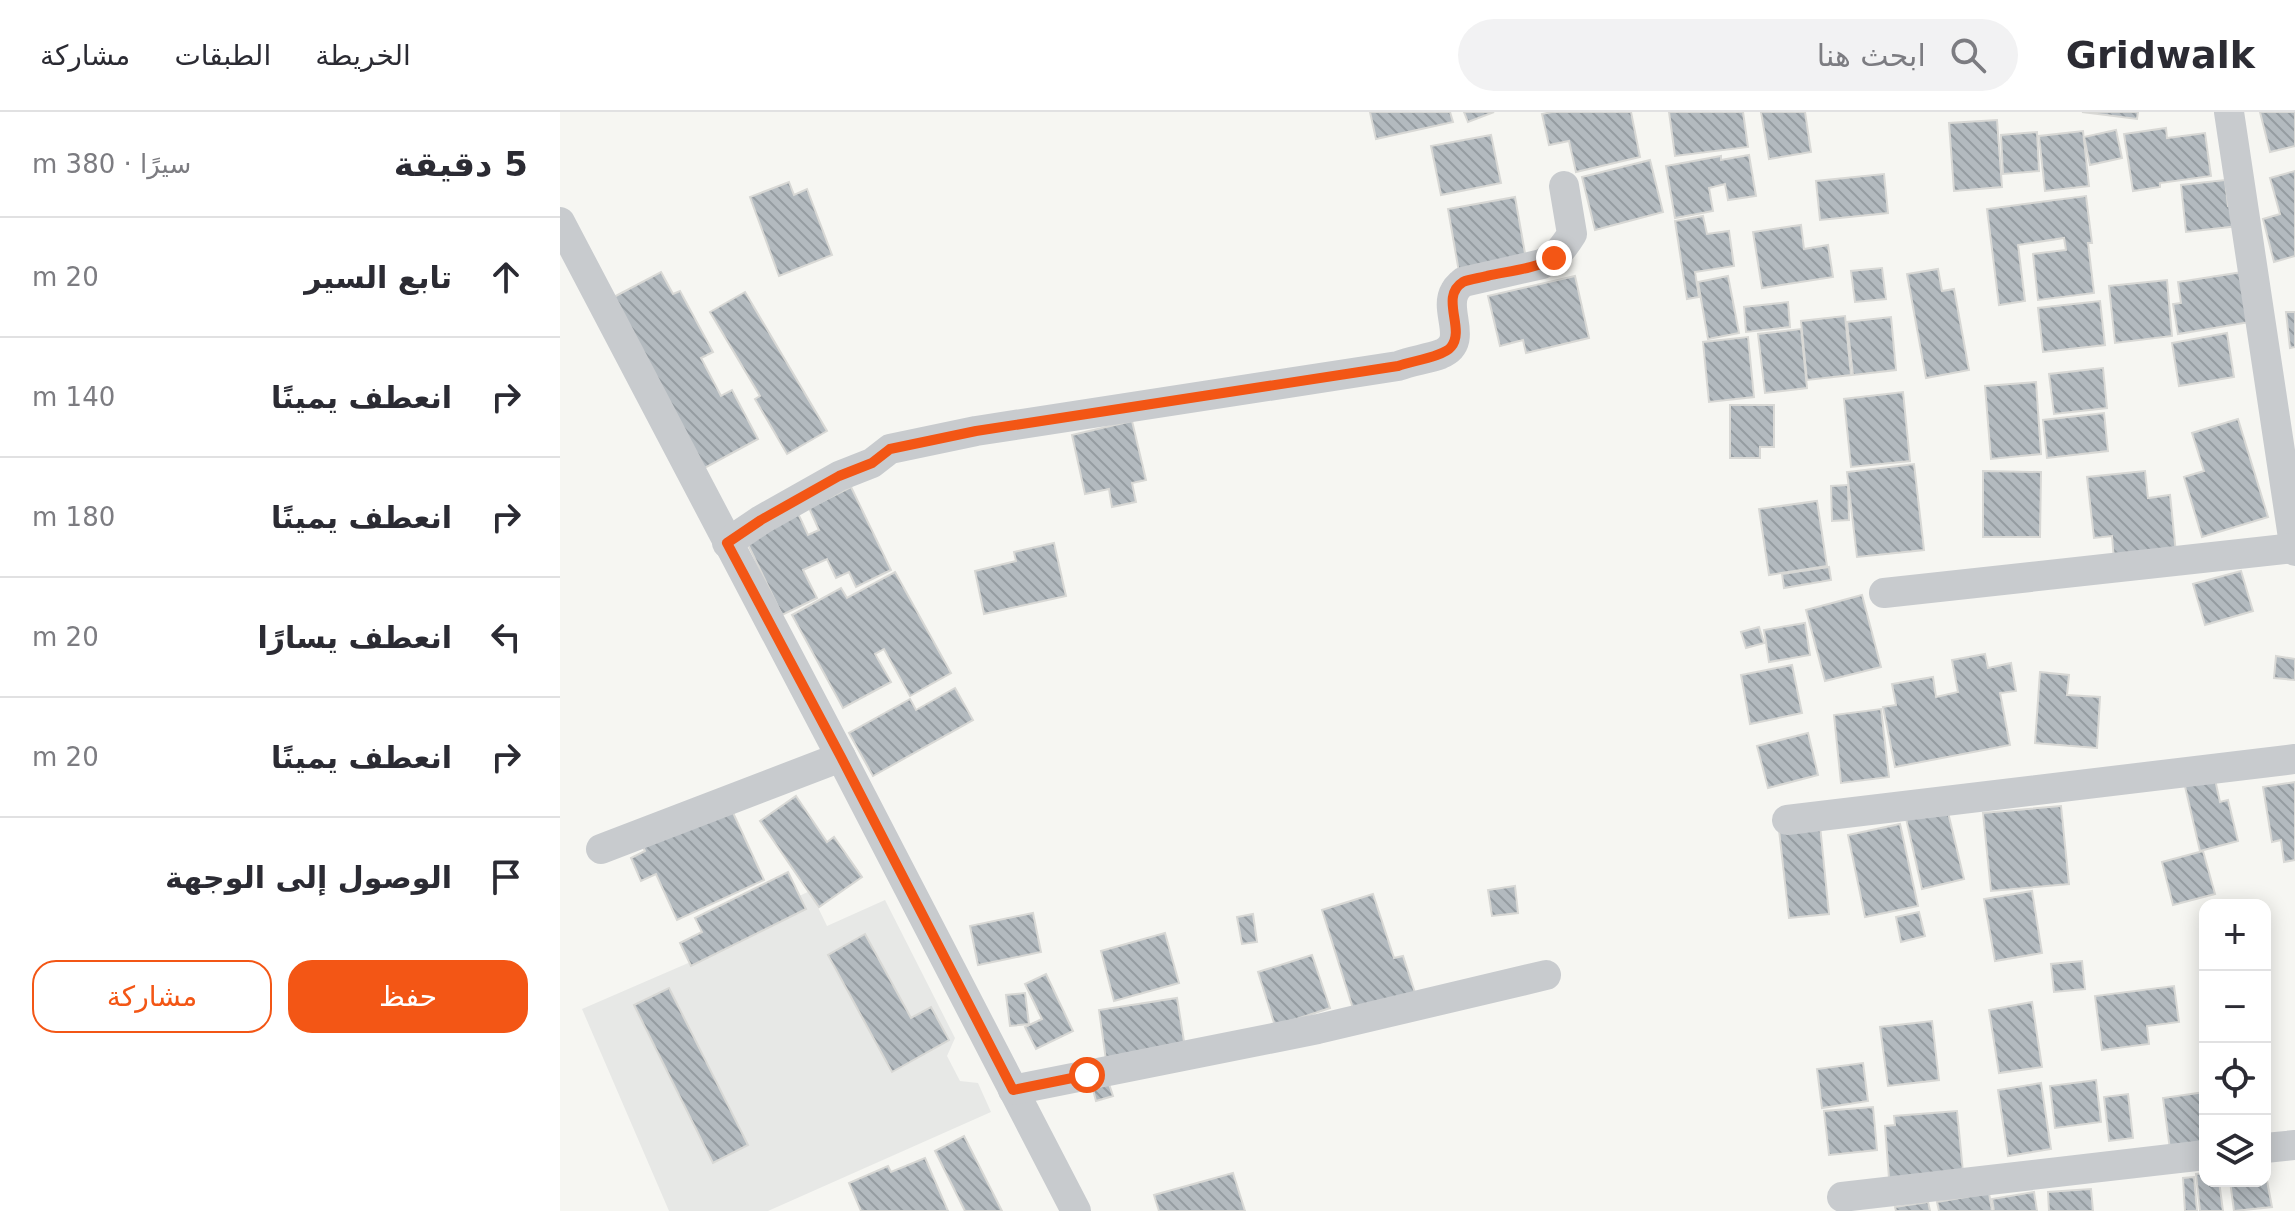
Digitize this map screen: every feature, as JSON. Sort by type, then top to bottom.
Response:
[{"type":"street","points":[[1884,593],[2295,550],[2229,112]]},
{"type":"street","points":[[727,543],[752,525],[839,476],[872,463],[890,449],[976,431],[1398,366],[1442,354],[1452,346],[1456,334],[1452,300],[1454,292],[1463,282],[1542,264],[1554,258],[1565,245],[1572,234],[1564,186]]},
{"type":"street","points":[[560,222],[1076,1211]]},
{"type":"street","points":[[601,849],[841,757]]},
{"type":"street","points":[[1787,820],[2295,759]]},
{"type":"street","points":[[1013,1090],[1318,1029],[1546,975]]},
{"type":"street","points":[[2271,1147],[2295,1145]]},
{"type":"street","points":[[1842,1197],[2199,1156]]},
{"type":"shaded area","points":[[810,891],[827,926],[885,900],[955,1038],[947,1056],[960,1081],[978,1083],[991,1112],[768,1211],[669,1211],[582,1009],[746,938],[740,923]]},
{"type":"building","points":[[1370,112],[1450,112],[1453,122],[1376,139]]},
{"type":"building","points":[[1464,112],[1494,112],[1468,122]]},
{"type":"building","points":[[1631,112],[1640,157],[1576,172],[1569,141],[1549,145],[1542,114]]},
{"type":"building","points":[[1669,112],[1743,112],[1748,147],[1675,156]]},
{"type":"building","points":[[1761,112],[1805,112],[1811,152],[1769,159]]},
{"type":"building","points":[[2082,112],[2138,112],[2137,119]]},
{"type":"building","points":[[2260,112],[2295,112],[2295,146],[2270,152]]},
{"type":"building","points":[[1997,120],[2002,187],[1954,191],[1949,123]]},
{"type":"building","points":[[2166,128],[2167,138],[2205,133],[2211,176],[2160,183],[2160,187],[2133,191],[2124,134]]},
{"type":"building","points":[[2116,130],[2122,158],[2090,165],[2084,137]]},
{"type":"building","points":[[2083,131],[2089,186],[2045,191],[2039,136]]},
{"type":"building","points":[[2037,132],[2039,171],[2003,174],[2001,135]]},
{"type":"building","points":[[1491,135],[1501,183],[1441,195],[1431,146]]},
{"type":"building","points":[[1749,155],[1756,196],[1728,200],[1725,184],[1709,188],[1713,211],[1675,218],[1666,166],[1721,156],[1721,160]]},
{"type":"building","points":[[1650,160],[1663,212],[1595,230],[1582,177]]},
{"type":"building","points":[[2295,171],[2295,256],[2274,262],[2263,219],[2280,214],[2270,178]]},
{"type":"building","points":[[1884,174],[1888,213],[1820,220],[1816,181]]},
{"type":"building","points":[[2225,180],[2228,206],[2236,205],[2238,226],[2186,232],[2181,185]]},
{"type":"building","points":[[789,182],[794,195],[807,189],[832,255],[779,276],[750,197]]},
{"type":"building","points":[[2086,196],[2094,293],[2038,300],[2033,254],[2066,250],[2064,238],[2018,245],[2025,301],[1999,305],[1987,209]]},
{"type":"building","points":[[1515,197],[1526,259],[1459,272],[1448,209]]},
{"type":"building","points":[[1703,216],[1707,234],[1729,231],[1734,266],[1695,272],[1699,297],[1687,299],[1675,221]]},
{"type":"building","points":[[1801,225],[1804,249],[1828,245],[1833,277],[1762,288],[1753,232]]},
{"type":"building","points":[[1882,268],[1886,299],[1855,302],[1851,271]]},
{"type":"building","points":[[1938,269],[1942,291],[1954,289],[1969,370],[1926,378],[1907,274]]},
{"type":"building","points":[[661,272],[673,294],[680,291],[713,352],[701,358],[721,396],[732,390],[758,439],[701,470],[610,299]]},
{"type":"building","points":[[2243,272],[2250,322],[2178,334],[2173,304],[2181,303],[2178,282]]},
{"type":"building","points":[[1575,276],[1589,338],[1526,353],[1523,340],[1500,346],[1488,296]]},
{"type":"building","points":[[1728,276],[1739,333],[1708,339],[1698,282]]},
{"type":"building","points":[[2167,280],[2172,336],[2115,343],[2109,286]]},
{"type":"building","points":[[745,292],[827,431],[787,454],[755,399],[760,396],[710,312]]},
{"type":"building","points":[[2100,301],[2105,345],[2043,352],[2038,308]]},
{"type":"building","points":[[1788,302],[1790,327],[1746,332],[1744,307]]},
{"type":"building","points":[[2286,312],[2295,312],[2295,347],[2290,348]]},
{"type":"building","points":[[1845,316],[1851,375],[1807,380],[1801,321]]},
{"type":"building","points":[[1891,317],[1896,370],[1853,375],[1847,322]]},
{"type":"building","points":[[1801,329],[1807,388],[1765,393],[1758,334]]},
{"type":"building","points":[[2227,333],[2234,377],[2179,386],[2172,343]]},
{"type":"building","points":[[1748,337],[1754,397],[1709,402],[1703,342]]},
{"type":"building","points":[[2103,368],[2107,408],[2054,414],[2049,374]]},
{"type":"building","points":[[2036,382],[2041,454],[1991,459],[1985,386]]},
{"type":"building","points":[[1903,392],[1910,461],[1851,467],[1844,399]]},
{"type":"building","points":[[1730,405],[1774,405],[1774,447],[1760,447],[1760,458],[1730,458]]},
{"type":"building","points":[[2104,413],[2108,451],[2047,458],[2043,420]]},
{"type":"building","points":[[2238,419],[2268,517],[2202,537],[2184,477],[2204,471],[2192,433]]},
{"type":"building","points":[[1132,421],[1146,480],[1132,483],[1136,502],[1112,507],[1109,489],[1085,494],[1072,435]]},
{"type":"building","points":[[1914,464],[1924,550],[1857,557],[1847,472]]},
{"type":"building","points":[[1983,471],[2041,472],[2040,537],[1983,537]]},
{"type":"building","points":[[2145,471],[2148,498],[2170,495],[2176,553],[2114,560],[2112,536],[2094,538],[2087,477]]},
{"type":"building","points":[[1848,485],[1849,520],[1832,521],[1831,486]]},
{"type":"building","points":[[851,487],[891,570],[856,587],[849,572],[836,578],[827,559],[803,570],[817,598],[782,615],[742,532],[795,507],[808,535],[819,530],[809,508]]},
{"type":"building","points":[[1817,501],[1827,566],[1769,575],[1759,509]]},
{"type":"building","points":[[1054,543],[1066,596],[984,614],[975,571],[1016,561],[1014,552]]},
{"type":"building","points":[[1829,567],[1831,580],[1784,588],[1782,574]]},
{"type":"building","points":[[2241,571],[2253,611],[2205,625],[2193,584]]},
{"type":"building","points":[[895,572],[951,673],[910,696],[884,649],[875,654],[891,682],[843,708],[792,615],[841,588],[847,598]]},
{"type":"building","points":[[1862,595],[1881,667],[1825,681],[1806,610]]},
{"type":"building","points":[[1805,623],[1810,655],[1769,662],[1764,630]]},
{"type":"building","points":[[1759,627],[1764,643],[1746,648],[1741,632]]},
{"type":"building","points":[[1985,654],[1988,668],[2011,663],[2016,691],[2000,693],[2010,745],[1895,767],[1883,707],[1896,705],[1892,684],[1933,677],[1936,697],[1958,692],[1952,660]]},
{"type":"building","points":[[2276,656],[2295,659],[2295,680],[2274,678]]},
{"type":"building","points":[[1792,665],[1802,713],[1750,724],[1741,675]]},
{"type":"building","points":[[2040,672],[2069,675],[2067,695],[2100,697],[2097,748],[2035,743]]},
{"type":"building","points":[[955,688],[973,720],[873,776],[849,733],[910,699],[916,710]]},
{"type":"building","points":[[1881,709],[1889,777],[1841,783],[1834,715]]},
{"type":"building","points":[[1808,733],[1818,775],[1768,788],[1757,746]]},
{"type":"building","points":[[2214,775],[2220,802],[2228,800],[2238,841],[2200,851],[2184,782]]},
{"type":"building","points":[[2295,782],[2295,860],[2284,862],[2281,840],[2272,842],[2263,787]]},
{"type":"building","points":[[796,796],[827,842],[834,837],[862,877],[819,907],[760,821]]},
{"type":"building","points":[[729,804],[764,880],[677,920],[656,874],[641,881],[631,858],[645,851],[642,844]]},
{"type":"building","points":[[1946,804],[1964,879],[1922,889],[1905,814]]},
{"type":"building","points":[[2061,806],[2069,884],[1991,891],[1983,813]]},
{"type":"building","points":[[1819,816],[1829,914],[1789,918],[1778,821]]},
{"type":"building","points":[[1900,824],[1918,906],[1865,917],[1848,835]]},
{"type":"building","points":[[2203,851],[2215,894],[2173,905],[2162,862]]},
{"type":"building","points":[[788,872],[806,909],[691,966],[680,943],[702,932],[695,918]]},
{"type":"building","points":[[1515,886],[1518,913],[1492,916],[1488,890]]},
{"type":"building","points":[[2032,891],[2042,953],[1995,961],[1984,899]]},
{"type":"building","points":[[1373,894],[1394,958],[1403,956],[1417,999],[1356,1018],[1322,910]]},
{"type":"building","points":[[1919,912],[1925,936],[1901,942],[1896,917]]},
{"type":"building","points":[[1033,913],[1041,952],[978,965],[970,926]]},
{"type":"building","points":[[1253,914],[1257,942],[1242,944],[1237,917]]},
{"type":"building","points":[[1165,933],[1179,983],[1114,1001],[1101,951]]},
{"type":"building","points":[[865,934],[911,1018],[931,1007],[949,1040],[892,1072],[828,955]]},
{"type":"building","points":[[1312,955],[1330,1008],[1275,1026],[1258,972]]},
{"type":"building","points":[[2082,961],[2085,989],[2054,992],[2051,964]]},
{"type":"building","points":[[1046,974],[1073,1031],[1036,1049],[1025,1027],[1042,1019],[1025,984]]},
{"type":"building","points":[[2174,986],[2179,1022],[2147,1026],[2149,1044],[2102,1050],[2095,996]]},
{"type":"building","points":[[669,988],[748,1145],[713,1163],[634,1005]]},
{"type":"building","points":[[1025,993],[1029,1024],[1010,1026],[1006,995]]},
{"type":"building","points":[[1177,998],[1186,1054],[1107,1067],[1099,1010]]},
{"type":"building","points":[[2032,1002],[2042,1067],[1999,1073],[1989,1010]]},
{"type":"building","points":[[1932,1021],[1939,1080],[1888,1086],[1880,1027]]},
{"type":"building","points":[[1863,1063],[1868,1101],[1822,1108],[1817,1069]]},
{"type":"building","points":[[2096,1080],[2101,1122],[2055,1128],[2050,1086]]},
{"type":"building","points":[[1108,1081],[1113,1096],[1096,1101],[1092,1086]]},
{"type":"building","points":[[2041,1083],[2051,1149],[2008,1156],[1998,1090]]},
{"type":"building","points":[[2199,1093],[2199,1145],[2170,1149],[2163,1098]]},
{"type":"building","points":[[2128,1094],[2133,1138],[2109,1141],[2104,1097]]},
{"type":"building","points":[[1873,1107],[1877,1150],[1829,1155],[1824,1111]]},
{"type":"building","points":[[1957,1111],[1963,1172],[1889,1178],[1885,1126],[1895,1125],[1894,1116]]},
{"type":"building","points":[[964,1136],[1002,1211],[965,1211],[935,1151]]},
{"type":"building","points":[[925,1158],[948,1211],[861,1211],[849,1183],[888,1166],[891,1172]]},
{"type":"building","points":[[1233,1173],[1245,1211],[1159,1211],[1154,1195]]},
{"type":"building","points":[[2196,1174],[2199,1174],[2199,1187],[2220,1187],[2223,1211],[2200,1211]]},
{"type":"building","points":[[2194,1177],[2197,1211],[2185,1211],[2183,1178]]},
{"type":"building","points":[[2231,1187],[2268,1187],[2272,1207],[2234,1211]]},
{"type":"building","points":[[2091,1189],[2093,1211],[2049,1211],[2048,1192]]},
{"type":"building","points":[[2034,1192],[2037,1211],[1994,1211],[1992,1199]]},
{"type":"building","points":[[1989,1193],[1992,1211],[1939,1211],[1937,1202]]},
{"type":"building","points":[[1928,1202],[1930,1211],[1896,1211],[1895,1207]]},
{"type":"route","points":[[1087,1075],[1013,1090],[727,543],[839,476],[872,463],[890,449],[976,431],[1398,366],[1442,354],[1452,346],[1456,334],[1452,300],[1454,292],[1463,282],[1542,264],[1554,258]]}]
